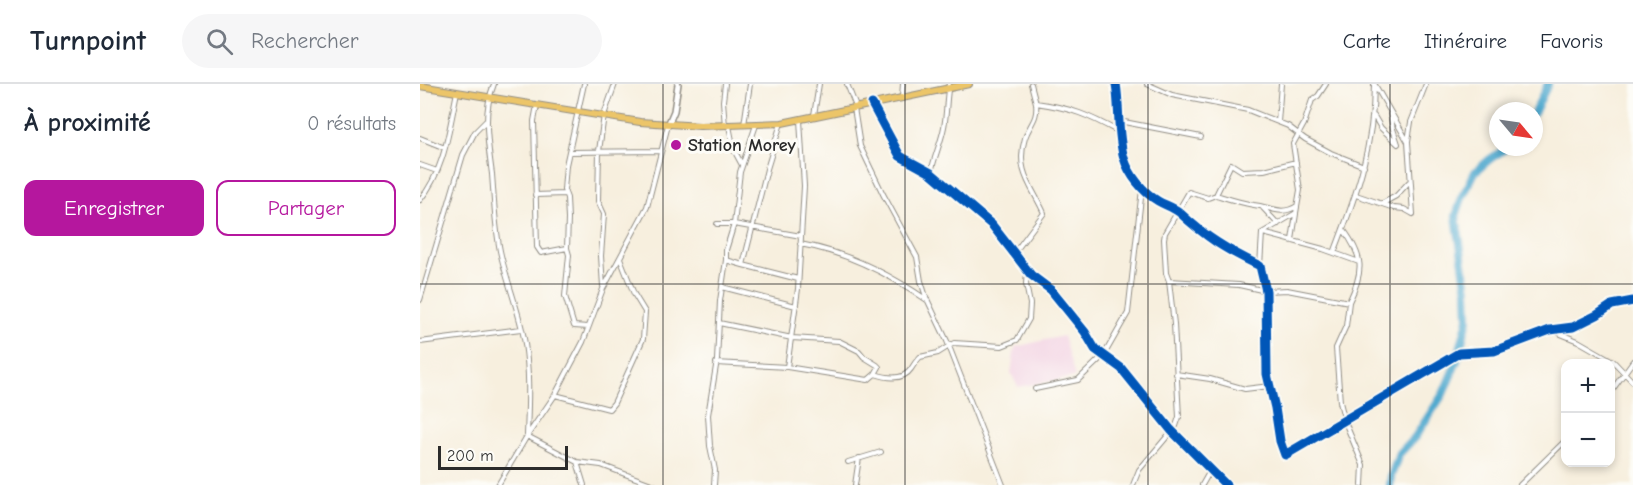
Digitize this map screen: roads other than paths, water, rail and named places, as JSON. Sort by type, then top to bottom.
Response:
[{"type":"main road","points":[[420,86],[454,89],[488,97],[668,125],[744,126],[782,123],[949,86],[969,84]]},
{"type":"street","points":[[494,84],[488,97],[486,121],[495,224],[502,261],[525,344],[529,391],[527,436]]},
{"type":"street","points":[[584,84],[566,165],[565,194],[569,255],[565,296],[574,326],[588,327]]},
{"type":"street","points":[[603,289],[601,256],[604,214],[598,201],[599,151],[604,116],[615,84]]},
{"type":"street","points":[[498,485],[555,395],[588,327],[603,289],[647,207],[668,125],[674,111],[678,84]]},
{"type":"street","points":[[724,84],[723,101],[727,126],[734,150],[742,165]]},
{"type":"street","points":[[744,126],[750,84]]},
{"type":"street","points":[[814,115],[819,84]]},
{"type":"street","points":[[846,84],[855,107],[860,146],[917,256],[921,281],[928,301],[949,345],[1003,485]]},
{"type":"street","points":[[902,97],[903,84]]},
{"type":"street","points":[[1014,252],[1044,213],[1024,176],[1021,159],[1026,137],[1037,115],[1031,84]]},
{"type":"street","points":[[1116,84],[1119,103],[1119,132],[1124,159],[1142,189],[1156,200],[1178,211],[1186,220],[1224,249],[1260,266]]},
{"type":"street","points":[[1146,84],[1172,95],[1248,110],[1278,122],[1331,153],[1364,166]]},
{"type":"street","points":[[1278,122],[1281,84]]},
{"type":"street","points":[[1292,240],[1300,190],[1293,144],[1304,124],[1312,100],[1318,96],[1326,84]]},
{"type":"street","points":[[1374,84],[1408,142]]},
{"type":"street","points":[[1334,253],[1356,195],[1364,166],[1374,116],[1374,84]]},
{"type":"street","points":[[1356,195],[1394,208],[1404,209],[1413,214],[1408,142],[1411,122],[1426,84]]},
{"type":"street","points":[[931,173],[939,151],[949,86]]},
{"type":"street","points":[[420,200],[437,171],[445,148],[454,89]]},
{"type":"street","points":[[1036,103],[1062,106],[1081,112],[1119,132]]},
{"type":"street","points":[[537,104],[534,121],[538,250],[541,253],[567,248]]},
{"type":"street","points":[[872,104],[900,156],[931,173],[992,225],[1032,275],[1051,290],[1085,332],[1095,349],[1121,368],[1171,430],[1226,485]]},
{"type":"street","points":[[1374,116],[1381,128],[1398,144],[1390,110]]},
{"type":"street","points":[[787,367],[796,306],[804,186],[800,119]]},
{"type":"street","points":[[420,300],[463,154],[475,132],[486,121]]},
{"type":"street","points":[[1119,121],[1201,137]]},
{"type":"street","points":[[743,266],[782,123]]},
{"type":"street","points":[[714,485],[715,470],[710,446],[708,415],[716,363],[726,250],[734,224],[742,165],[756,125]]},
{"type":"street","points":[[420,138],[445,148]]},
{"type":"street","points":[[569,152],[661,151]]},
{"type":"street","points":[[1216,195],[1231,164],[1242,171],[1264,170],[1296,162]]},
{"type":"street","points":[[420,165],[437,171]]},
{"type":"street","points":[[1383,204],[1396,196],[1410,181]]},
{"type":"street","points":[[1035,389],[1078,380],[1104,355],[1128,313],[1142,189]]},
{"type":"street","points":[[1133,485],[1138,470],[1176,426],[1179,417],[1164,235],[1189,192],[1208,198],[1216,195],[1242,204],[1278,212],[1297,206]]},
{"type":"street","points":[[536,195],[565,194]]},
{"type":"street","points":[[1263,207],[1279,224]]},
{"type":"street","points":[[1263,232],[1296,213]]},
{"type":"street","points":[[717,224],[734,224],[801,236]]},
{"type":"street","points":[[1343,229],[1356,246],[1359,282],[1349,302],[1346,326],[1336,348],[1340,402],[1345,422],[1363,465],[1362,485]]},
{"type":"street","points":[[1263,232],[1359,262]]},
{"type":"street","points":[[1263,232],[1260,266],[1266,291],[1267,374],[1280,441],[1285,455],[1345,422],[1459,353],[1494,351],[1550,330],[1573,327],[1612,305],[1633,301]]},
{"type":"street","points":[[800,244],[844,255],[896,281],[928,301]]},
{"type":"street","points":[[555,395],[609,409],[614,403],[644,339],[645,312],[634,294],[620,258]]},
{"type":"street","points":[[726,260],[798,279]]},
{"type":"street","points":[[875,374],[902,377],[910,372],[920,357],[938,353],[954,343],[1002,346],[1017,340],[1029,319],[1027,269]]},
{"type":"street","points":[[1169,281],[1239,285],[1266,291],[1287,290],[1349,302]]},
{"type":"street","points":[[722,287],[796,306]]},
{"type":"street","points":[[716,363],[787,367],[868,380],[879,367],[859,351],[839,341],[792,338],[719,323]]},
{"type":"street","points":[[420,342],[521,329]]},
{"type":"street","points":[[1550,330],[1578,341],[1613,361],[1633,382]]},
{"type":"street","points":[[1615,387],[1633,363]]},
{"type":"street","points":[[1176,374],[1210,379],[1245,389],[1270,386]]},
{"type":"street","points":[[527,436],[577,462],[601,465],[654,485]]},
{"type":"street","points":[[1520,485],[1561,445]]},
{"type":"street","points":[[848,462],[880,452]]},
{"type":"street","points":[[855,485],[859,458]]},
{"type":"street","points":[[577,462],[584,485]]},
{"type":"street","points":[[1202,485],[1210,471]]},
{"type":"waterway","points":[[1539,102],[1548,84]]},
{"type":"waterway","points":[[1390,485],[1399,454],[1415,437],[1443,394],[1457,361],[1468,319],[1467,291],[1456,216],[1475,172],[1494,156]]},
{"type":"place","name":"Station Morey","points":[[676,145]]}]
